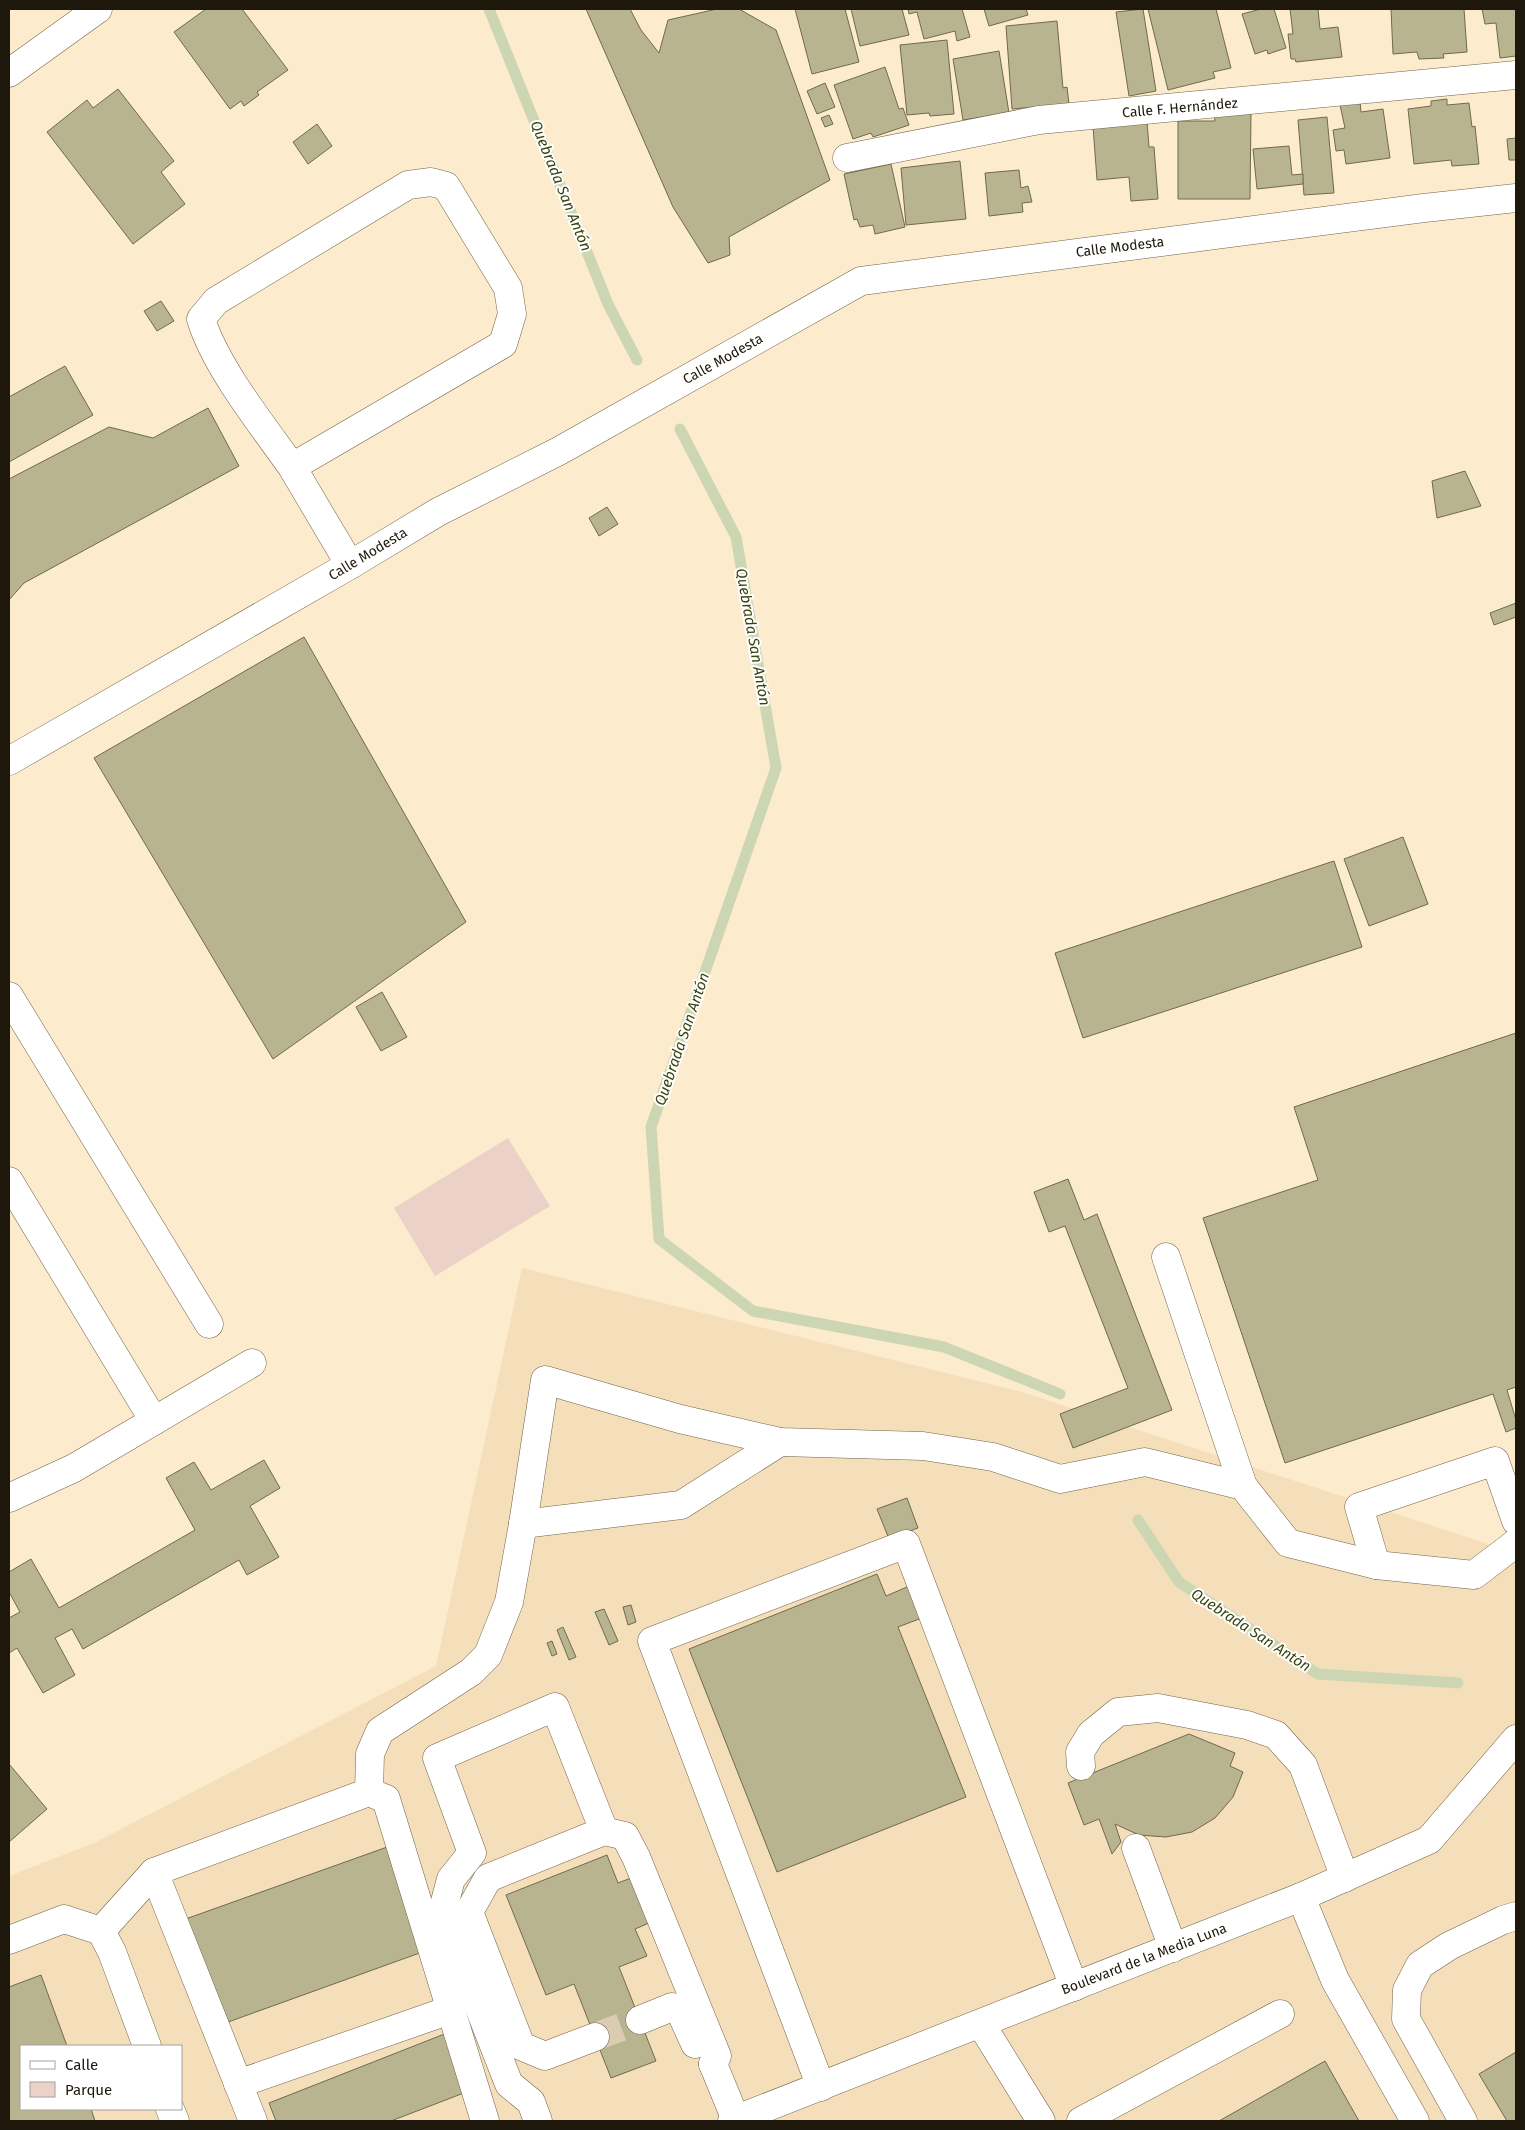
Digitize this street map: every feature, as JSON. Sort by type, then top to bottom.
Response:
[{"type":"street","points":[[9,73],[98,9]]},
{"type":"street","name":"Calle F. Hernández","points":[[847,158],[1039,120],[1516,75]]},
{"type":"street","points":[[292,467],[503,344],[512,314],[508,288],[446,186],[431,182],[408,185],[216,301],[201,319],[206,336],[242,394],[292,467],[350,565]]},
{"type":"street","name":"Calle Modesta","points":[[9,761],[350,565],[438,512],[559,451],[861,281],[1424,208],[1516,198]]},
{"type":"street","points":[[9,996],[209,1324]]},
{"type":"street","points":[[9,1181],[154,1421]]},
{"type":"street","points":[[1166,1257],[1243,1486],[1288,1543],[1376,1565],[1474,1575],[1516,1543]]},
{"type":"street","points":[[9,1498],[74,1468],[252,1363]]},
{"type":"street","points":[[369,1792],[370,1754],[380,1731],[471,1672],[488,1655],[509,1602],[545,1380],[680,1420],[780,1442],[923,1446],[993,1457],[1060,1479],[1145,1462],[1243,1486]]},
{"type":"street","points":[[523,1524],[681,1505],[780,1442]]},
{"type":"street","points":[[1376,1565],[1359,1507],[1495,1461],[1516,1522]]},
{"type":"street","points":[[821,2086],[652,1640],[906,1544],[1074,1987]]},
{"type":"street","points":[[538,2121],[531,2102],[508,2084],[442,1913],[451,1879],[472,1853],[437,1758],[555,1707],[604,1831]]},
{"type":"street","points":[[1081,1766],[1080,1752],[1091,1734],[1118,1712],[1158,1708],[1247,1724],[1276,1735],[1303,1765],[1345,1878]]},
{"type":"street","name":"Boulevard de la Media Luna","points":[[734,2121],[1302,1897],[1429,1840],[1516,1739]]},
{"type":"street","points":[[101,1931],[154,1872],[369,1792],[386,1799],[485,2121]]},
{"type":"street","points":[[595,2037],[545,2056],[521,2046],[469,1912],[488,1878],[604,1831],[625,1836],[636,1857],[717,2056],[713,2064],[734,2121]]},
{"type":"street","points":[[1136,1848],[1173,1948]]},
{"type":"street","points":[[154,1872],[253,2121]]},
{"type":"street","points":[[1302,1897],[1335,1980],[1415,2121]]},
{"type":"street","points":[[1463,2121],[1406,2019],[1407,1990],[1420,1965],[1450,1946],[1503,1920],[1516,1916]]},
{"type":"street","points":[[9,1940],[64,1918],[101,1931],[112,1952],[147,2045]]},
{"type":"street","points":[[640,2020],[672,2007],[681,2013],[702,2061],[713,2064]]},
{"type":"street","points":[[238,2084],[450,2010]]},
{"type":"street","points":[[1080,2121],[1280,2014]]},
{"type":"street","points":[[981,2024],[1041,2121]]},
{"type":"shaded area","points":[[522,1268],[1022,1392],[1516,1553],[1516,2121],[9,2121],[9,1876],[94,1843],[436,1666]]},
{"type":"green space","points":[[508,1138],[550,1206],[435,1276],[394,1208]]},
{"type":"building","points":[[206,9],[242,9],[288,70],[257,92],[259,95],[244,106],[241,101],[230,109],[174,32]]},
{"type":"building","points":[[586,9],[630,9],[641,30],[659,53],[668,20],[717,9],[739,9],[776,30],[830,180],[729,237],[730,255],[708,263],[673,207]]},
{"type":"building","points":[[795,9],[845,9],[859,62],[812,74]]},
{"type":"building","points":[[851,9],[902,9],[909,35],[860,46]]},
{"type":"building","points":[[908,9],[962,9],[970,37],[957,41],[955,31],[924,39],[917,12],[909,14]]},
{"type":"building","points":[[984,9],[1026,9],[1028,15],[989,26]]},
{"type":"building","points":[[1143,9],[1156,91],[1129,96],[1116,12]]},
{"type":"building","points":[[1148,9],[1216,9],[1231,68],[1213,72],[1215,78],[1168,90]]},
{"type":"building","points":[[1261,9],[1274,9],[1286,48],[1268,54],[1267,50],[1255,54],[1242,14]]},
{"type":"building","points":[[1290,9],[1318,9],[1320,29],[1338,27],[1342,57],[1296,62],[1295,59],[1291,59],[1288,34],[1293,34]]},
{"type":"building","points":[[1391,9],[1464,9],[1467,52],[1443,54],[1444,58],[1419,59],[1417,52],[1393,54]]},
{"type":"building","points":[[1482,9],[1516,9],[1516,56],[1500,58],[1496,23],[1485,24]]},
{"type":"building","points":[[1057,21],[1063,88],[1067,87],[1069,104],[1012,109],[1006,26]]},
{"type":"building","points":[[947,40],[954,114],[930,116],[929,113],[907,115],[900,45]]},
{"type":"building","points":[[999,51],[1009,113],[963,120],[953,59]]},
{"type":"building","points":[[885,67],[899,109],[903,108],[909,125],[873,137],[871,133],[853,139],[834,85]]},
{"type":"building","points":[[825,83],[835,107],[817,114],[807,91]]},
{"type":"building","points":[[118,89],[174,161],[161,172],[185,204],[133,244],[47,132],[87,100],[93,108]]},
{"type":"building","points":[[1447,99],[1447,105],[1469,103],[1472,127],[1475,126],[1479,164],[1452,166],[1451,160],[1414,164],[1408,109],[1431,106],[1431,101]]},
{"type":"building","points":[[1360,102],[1361,112],[1383,109],[1390,158],[1346,164],[1344,150],[1336,151],[1333,130],[1345,128],[1340,105]]},
{"type":"building","points":[[1214,113],[1251,113],[1250,199],[1178,199],[1178,121],[1215,121]]},
{"type":"building","points":[[829,115],[833,124],[825,127],[821,118]]},
{"type":"building","points":[[1327,117],[1334,193],[1304,195],[1298,120]]},
{"type":"building","points":[[1147,121],[1149,147],[1154,147],[1158,199],[1131,201],[1129,177],[1097,180],[1093,126]]},
{"type":"building","points":[[317,124],[332,146],[308,164],[293,142]]},
{"type":"building","points":[[1516,138],[1516,160],[1509,160],[1507,139]]},
{"type":"building","points":[[1289,146],[1292,175],[1303,174],[1303,184],[1257,189],[1253,149]]},
{"type":"building","points":[[960,161],[966,219],[906,225],[901,168]]},
{"type":"building","points":[[891,164],[905,227],[875,234],[873,225],[860,227],[857,219],[854,220],[844,174]]},
{"type":"building","points":[[1019,170],[1021,188],[1028,186],[1032,202],[1022,203],[1023,212],[989,216],[985,173]]},
{"type":"building","points":[[161,301],[174,321],[157,331],[144,311]]},
{"type":"building","points":[[65,366],[93,415],[9,462],[9,397]]},
{"type":"building","points":[[208,408],[239,466],[24,583],[9,600],[9,479],[109,427],[153,438]]},
{"type":"building","points":[[1465,471],[1481,506],[1437,518],[1432,481]]},
{"type":"building","points":[[607,507],[618,524],[599,536],[589,518]]},
{"type":"building","points":[[1516,603],[1516,617],[1494,625],[1490,613]]},
{"type":"building","points":[[304,637],[466,922],[273,1059],[94,758]]},
{"type":"building","points":[[1403,837],[1428,904],[1369,926],[1344,859]]},
{"type":"building","points":[[1334,861],[1362,947],[1083,1038],[1055,953]]},
{"type":"building","points":[[382,992],[407,1037],[381,1051],[356,1007]]},
{"type":"building","points":[[1516,1033],[1516,1387],[1507,1390],[1516,1420],[1516,1428],[1506,1432],[1493,1394],[1285,1463],[1203,1218],[1318,1180],[1294,1107]]},
{"type":"building","points":[[1068,1179],[1084,1220],[1097,1214],[1172,1410],[1073,1448],[1060,1414],[1128,1388],[1065,1226],[1049,1232],[1034,1192]]},
{"type":"building","points":[[264,1460],[280,1488],[250,1506],[279,1557],[247,1575],[239,1560],[83,1649],[72,1629],[55,1638],[75,1675],[43,1693],[17,1648],[9,1653],[9,1618],[20,1612],[9,1592],[9,1572],[31,1559],[59,1608],[195,1530],[166,1478],[194,1462],[211,1490]]},
{"type":"building","points":[[907,1498],[918,1528],[889,1539],[877,1509]]},
{"type":"building","points":[[877,1574],[886,1596],[914,1584],[927,1616],[898,1627],[966,1797],[777,1872],[689,1649]]},
{"type":"building","points":[[631,1605],[636,1622],[628,1625],[623,1607]]},
{"type":"building","points":[[604,1609],[618,1641],[609,1645],[595,1612]]},
{"type":"building","points":[[563,1627],[576,1657],[569,1660],[557,1630]]},
{"type":"building","points":[[552,1641],[557,1654],[552,1656],[547,1643]]},
{"type":"building","points":[[1189,1734],[1235,1753],[1230,1766],[1243,1772],[1233,1797],[1215,1818],[1192,1832],[1166,1837],[1139,1835],[1115,1824],[1121,1842],[1112,1854],[1099,1819],[1084,1825],[1068,1783]]},
{"type":"building","points":[[9,1764],[47,1809],[9,1842]]},
{"type":"building","points":[[390,1846],[428,1950],[217,2026],[180,1921]]},
{"type":"building","points":[[607,1855],[618,1883],[631,1878],[649,1923],[635,1929],[647,1956],[619,1967],[656,2061],[611,2078],[574,1984],[546,1995],[506,1895]]},
{"type":"building","points":[[41,1975],[67,2045],[20,2045],[20,2110],[91,2110],[95,2121],[9,2121],[9,1987]]},
{"type":"building","points":[[447,2033],[469,2091],[391,2121],[276,2121],[269,2103]]},
{"type":"building","points":[[1516,2052],[1516,2121],[1507,2121],[1479,2074]]},
{"type":"building","points":[[1325,2061],[1359,2121],[1219,2121]]},
{"type":"waterway","name":"Quebrada San Antón","points":[[489,9],[608,304],[637,360]]},
{"type":"waterway","name":"Quebrada San Antón","points":[[680,429],[736,537],[776,768],[651,1127],[659,1239],[753,1311],[944,1347],[1060,1394]]},
{"type":"waterway","name":"Quebrada San Antón","points":[[1138,1520],[1179,1582],[1318,1674],[1458,1683]]},
{"type":"tunnel","points":[[595,2037],[640,2020]]}]
